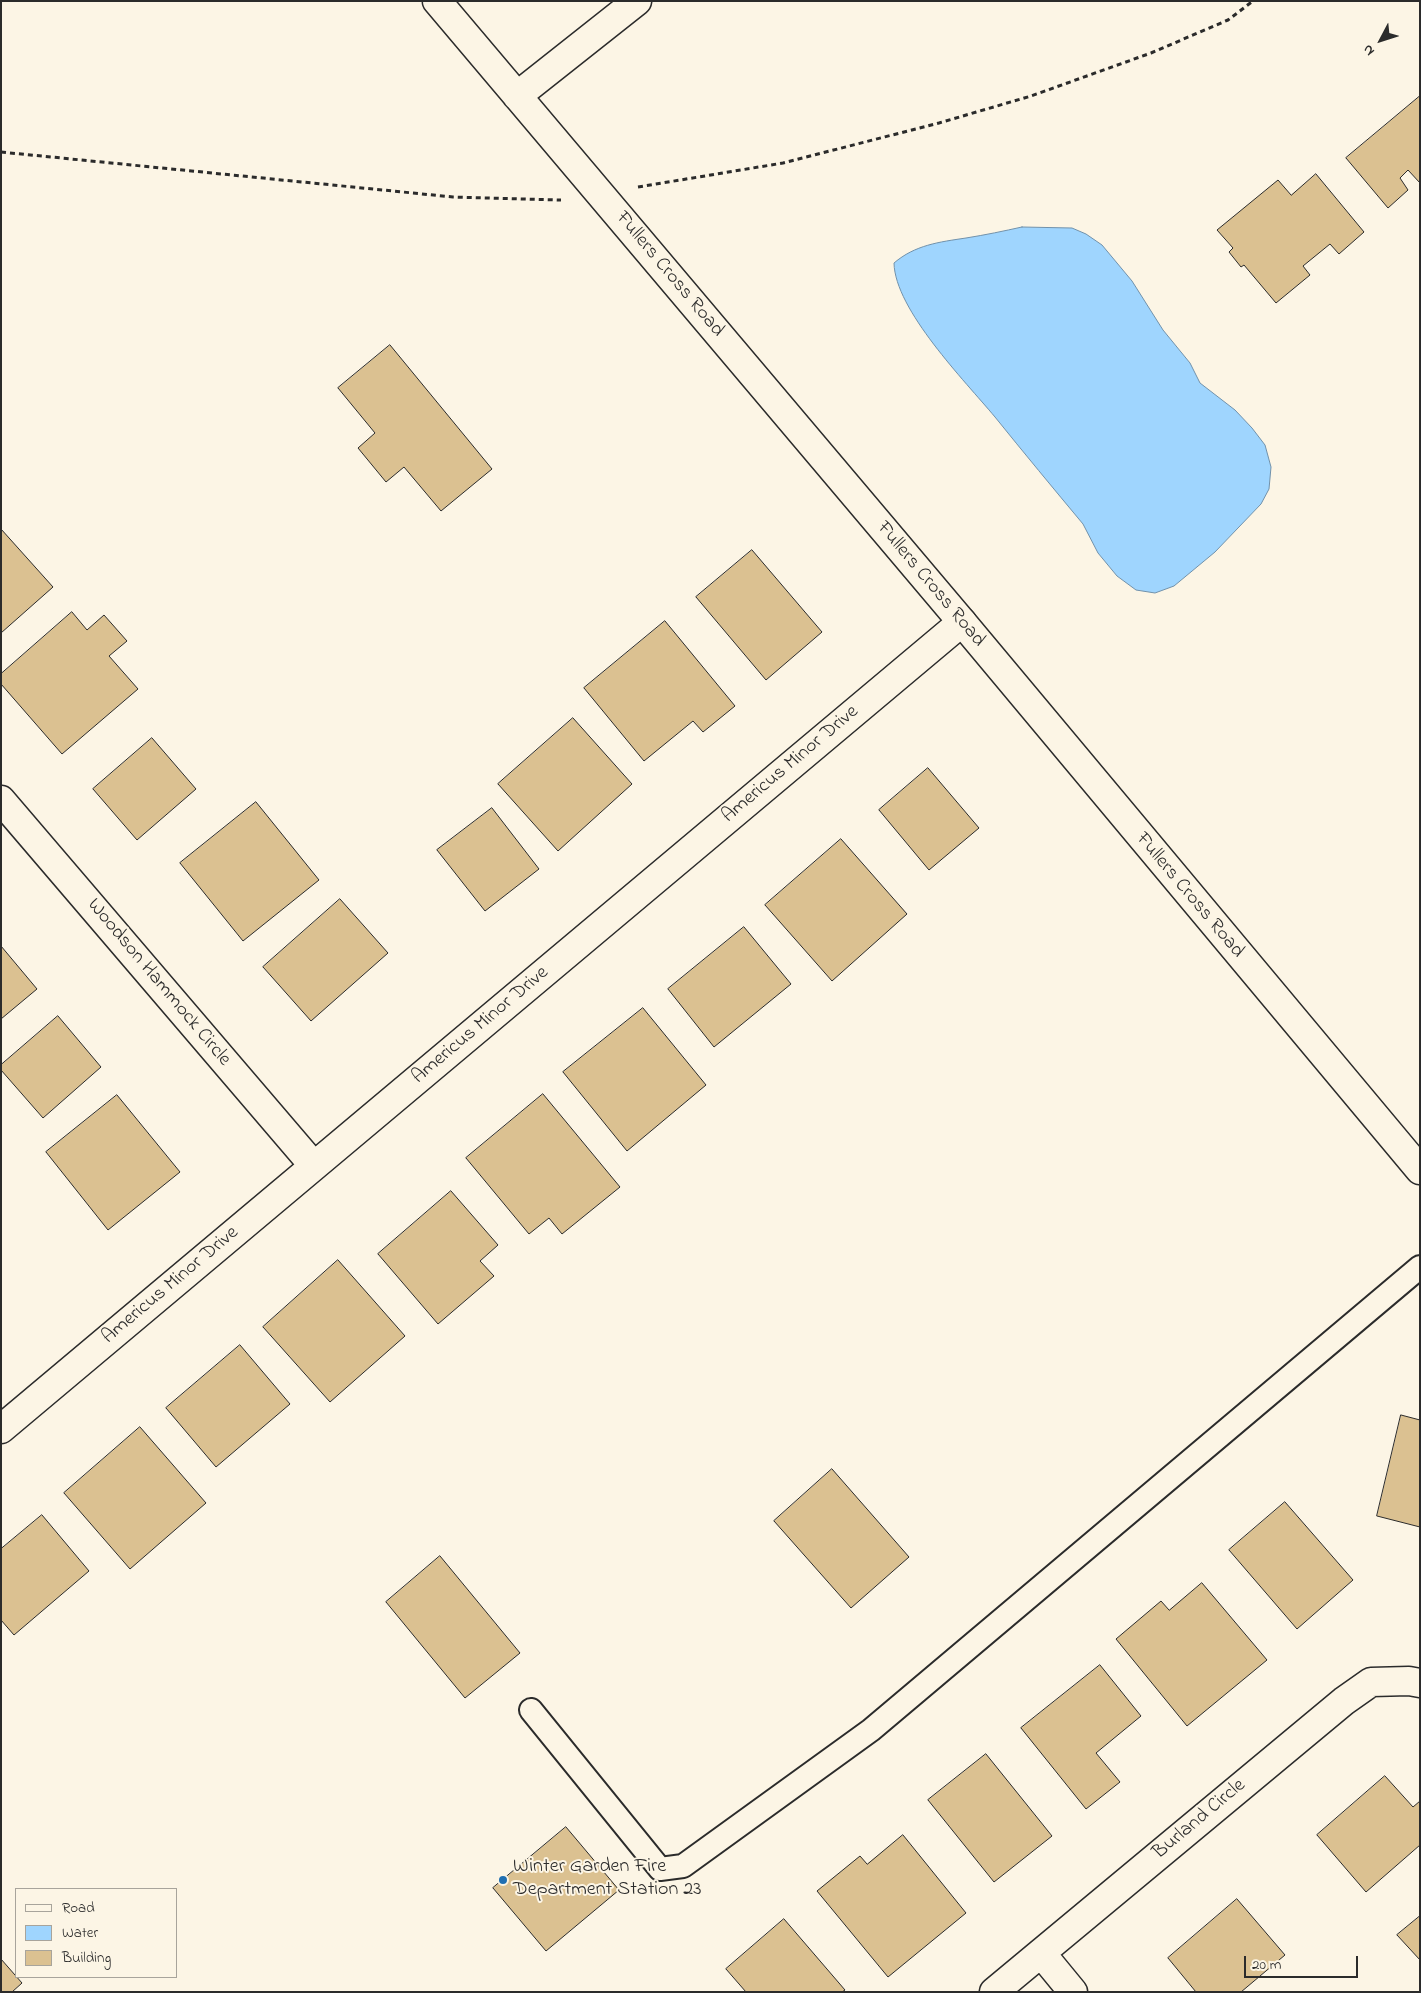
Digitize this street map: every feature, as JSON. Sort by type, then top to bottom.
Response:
[{"type":"street","name":"Fullers Cross Road","points":[[437,1],[962,622],[1420,1170]]},
{"type":"street","points":[[517,96],[637,1]]},
{"type":"street","name":"Americus Minor Drive","points":[[1,1429],[962,622]]},
{"type":"street","name":"Woodson Hammock Circle","points":[[1,800],[314,1166]]},
{"type":"street","name":"Burland Circle","points":[[994,1992],[1344,1700],[1371,1682],[1409,1681],[1420,1683]]},
{"type":"street","points":[[1041,1953],[1073,1992]]},
{"type":"lane","points":[[531,1710],[660,1869],[683,1866],[871,1730],[1420,1266]]},
{"type":"path","points":[[659,184],[783,163],[939,123],[1031,96],[1151,53],[1228,20],[1253,1]]},
{"type":"path","points":[[1,152],[453,197],[563,200]]},
{"type":"water","points":[[1022,227],[1072,228],[1086,234],[1102,245],[1132,281],[1163,330],[1190,363],[1200,383],[1235,410],[1265,445],[1271,467],[1269,489],[1261,504],[1215,552],[1174,586],[1155,593],[1136,590],[1117,576],[1098,553],[1083,524],[950,365],[918,323],[897,282],[894,263],[919,248]]},
{"type":"building","points":[[1420,96],[1420,183],[1408,170],[1400,178],[1408,190],[1388,208],[1346,158]]},
{"type":"building","points":[[1316,174],[1364,232],[1339,254],[1330,244],[1303,266],[1310,275],[1276,303],[1244,265],[1241,267],[1229,252],[1233,248],[1217,230],[1278,180],[1291,195]]},
{"type":"building","points":[[390,345],[492,469],[441,511],[404,467],[386,482],[358,448],[375,433],[338,388]]},
{"type":"building","points":[[1,529],[53,587],[1,633]]},
{"type":"building","points":[[752,550],[822,632],[766,680],[696,597]]},
{"type":"building","points":[[72,612],[87,630],[104,615],[127,641],[109,656],[138,689],[62,754],[1,684],[1,674]]},
{"type":"building","points":[[665,621],[735,706],[703,732],[693,721],[644,761],[584,688]]},
{"type":"building","points":[[573,718],[632,784],[558,851],[498,784]]},
{"type":"building","points":[[152,738],[196,789],[137,840],[93,789]]},
{"type":"building","points":[[928,768],[979,828],[929,870],[879,810]]},
{"type":"building","points":[[256,802],[319,880],[243,941],[180,863]]},
{"type":"building","points":[[492,808],[539,869],[485,911],[437,850]]},
{"type":"building","points":[[841,839],[907,914],[832,981],[765,905]]},
{"type":"building","points":[[340,899],[388,953],[311,1021],[263,967]]},
{"type":"building","points":[[744,927],[791,984],[714,1047],[668,989]]},
{"type":"building","points":[[1,946],[37,989],[1,1019]]},
{"type":"building","points":[[643,1008],[706,1085],[627,1151],[563,1072]]},
{"type":"building","points":[[58,1016],[101,1067],[43,1118],[1,1070],[1,1065]]},
{"type":"building","points":[[543,1094],[620,1187],[562,1234],[549,1218],[529,1234],[466,1158]]},
{"type":"building","points":[[117,1095],[180,1172],[108,1230],[46,1152]]},
{"type":"building","points":[[451,1191],[498,1245],[480,1261],[494,1276],[438,1324],[378,1254]]},
{"type":"building","points":[[338,1260],[405,1336],[330,1402],[263,1327]]},
{"type":"building","points":[[240,1345],[290,1404],[216,1467],[166,1408]]},
{"type":"building","points":[[1401,1415],[1420,1420],[1420,1527],[1377,1516]]},
{"type":"building","points":[[140,1427],[206,1503],[130,1569],[64,1493]]},
{"type":"building","points":[[832,1469],[909,1557],[851,1608],[774,1521]]},
{"type":"building","points":[[1285,1502],[1353,1580],[1297,1629],[1229,1550]]},
{"type":"building","points":[[42,1515],[89,1571],[14,1635],[1,1620],[1,1549]]},
{"type":"building","points":[[440,1556],[520,1653],[465,1698],[386,1602]]},
{"type":"building","points":[[1202,1583],[1267,1660],[1187,1726],[1116,1639],[1161,1601],[1169,1610]]},
{"type":"building","points":[[1100,1665],[1141,1716],[1096,1753],[1120,1782],[1086,1809],[1021,1728]]},
{"type":"building","points":[[986,1754],[1052,1836],[994,1882],[928,1800]]},
{"type":"building","points":[[1385,1776],[1413,1807],[1420,1801],[1420,1845],[1366,1892],[1317,1835]]},
{"type":"building","points":[[566,1827],[619,1890],[546,1951],[493,1888]]},
{"type":"building","points":[[903,1835],[966,1913],[888,1977],[817,1891],[860,1856],[867,1864]]},
{"type":"building","points":[[1237,1899],[1285,1955],[1241,1992],[1196,1992],[1168,1958]]},
{"type":"building","points":[[1420,1916],[1420,1960],[1397,1935]]},
{"type":"building","points":[[784,1919],[845,1990],[842,1992],[746,1992],[726,1969]]},
{"type":"building","points":[[1,1959],[15,1975],[15,1978],[18,1978],[22,1983],[12,1992],[1,1992]]},
{"type":"place","name":"Winter Garden Fire Department Station 23","points":[[503,1880]]}]
